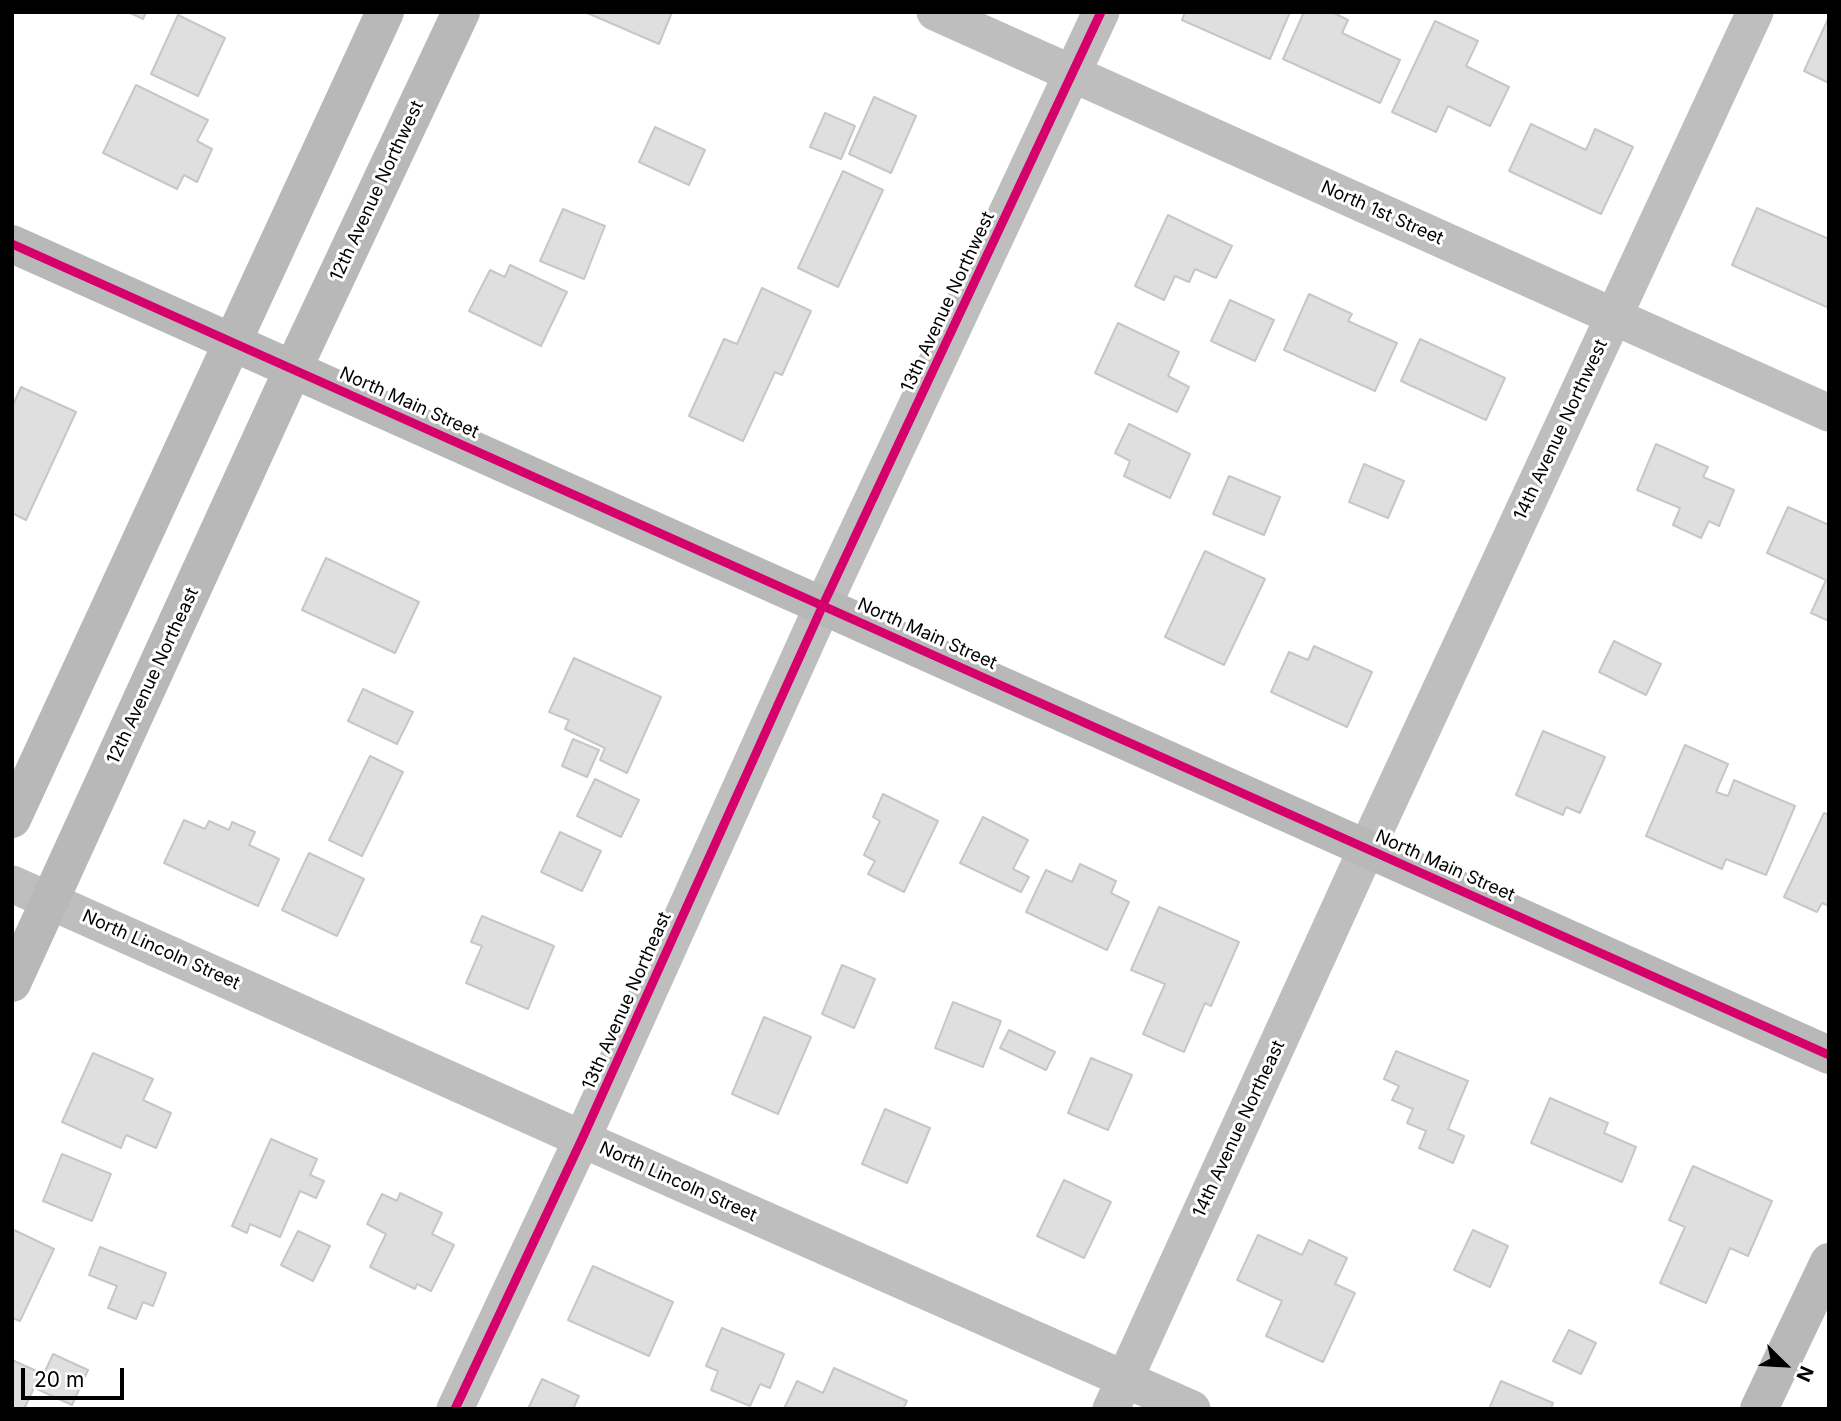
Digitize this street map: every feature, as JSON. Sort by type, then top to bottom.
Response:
[{"type":"street","points":[[12,819],[385,12]]},
{"type":"street","name":"12th Avenue Northwest","points":[[293,369],[461,12]]},
{"type":"street","name":"North 1st Street","points":[[935,12],[1829,413]]},
{"type":"street","name":"13th Avenue Northwest","points":[[823,605],[1101,12]]},
{"type":"street","name":"14th Avenue Northwest","points":[[1367,848],[1755,12]]},
{"type":"street","name":"North Main Street","points":[[12,244],[1829,1055]]},
{"type":"street","name":"12th Avenue Northeast","points":[[12,983],[293,369]]},
{"type":"street","name":"13th Avenue Northeast","points":[[455,1409],[582,1139],[823,605]]},
{"type":"street","name":"14th Avenue Northeast","points":[[1118,1394],[1367,848]]},
{"type":"street","name":"North Lincoln Street","points":[[12,884],[582,1139],[1118,1394],[1192,1409]]},
{"type":"street","points":[[1759,1409],[1829,1262]]},
{"type":"building","points":[[128,12],[146,12],[143,19]]},
{"type":"building","points":[[585,12],[672,12],[659,44]]},
{"type":"building","points":[[1185,12],[1290,12],[1270,59],[1182,20]]},
{"type":"building","points":[[1304,12],[1332,12],[1348,20],[1342,33],[1400,60],[1380,103],[1283,59]]},
{"type":"building","points":[[178,15],[225,38],[198,96],[151,74]]},
{"type":"building","points":[[1829,17],[1829,83],[1804,71]]},
{"type":"building","points":[[1435,21],[1478,41],[1466,66],[1509,87],[1490,126],[1448,106],[1436,132],[1392,112]]},
{"type":"building","points":[[136,85],[208,120],[197,141],[212,149],[197,182],[184,175],[177,189],[103,153]]},
{"type":"building","points":[[874,97],[916,116],[891,173],[849,154]]},
{"type":"building","points":[[825,113],[855,126],[841,159],[810,147]]},
{"type":"building","points":[[1531,124],[1586,150],[1595,129],[1633,147],[1601,214],[1509,171]]},
{"type":"building","points":[[655,127],[705,150],[689,185],[639,162]]},
{"type":"building","points":[[843,171],[883,190],[838,287],[798,268]]},
{"type":"building","points":[[1757,208],[1829,239],[1829,308],[1732,265]]},
{"type":"building","points":[[563,209],[605,226],[584,279],[540,261]]},
{"type":"building","points":[[1168,215],[1232,246],[1216,278],[1195,269],[1189,282],[1175,276],[1164,300],[1135,286]]},
{"type":"building","points":[[510,265],[567,292],[541,346],[469,311],[490,270],[505,277]]},
{"type":"building","points":[[762,288],[811,311],[782,375],[775,372],[743,441],[689,416],[724,339],[737,344]]},
{"type":"building","points":[[1309,294],[1352,314],[1348,321],[1397,343],[1375,391],[1284,350]]},
{"type":"building","points":[[1230,300],[1274,320],[1255,361],[1211,341]]},
{"type":"building","points":[[1118,323],[1179,352],[1168,376],[1189,387],[1177,412],[1095,373]]},
{"type":"building","points":[[1420,339],[1505,378],[1486,420],[1401,381]]},
{"type":"building","points":[[21,387],[76,412],[26,520],[12,513],[12,407]]},
{"type":"building","points":[[1129,424],[1190,454],[1170,498],[1124,476],[1130,461],[1115,453]]},
{"type":"building","points":[[1656,444],[1708,467],[1703,477],[1734,490],[1719,526],[1709,521],[1701,538],[1673,525],[1680,508],[1637,490]]},
{"type":"building","points":[[1364,464],[1404,481],[1388,518],[1349,502]]},
{"type":"building","points":[[1229,476],[1280,497],[1264,535],[1213,514]]},
{"type":"building","points":[[1788,507],[1829,525],[1829,621],[1811,613],[1826,580],[1767,553]]},
{"type":"building","points":[[1205,551],[1265,579],[1224,665],[1165,637]]},
{"type":"building","points":[[326,558],[419,602],[395,653],[302,610]]},
{"type":"building","points":[[1614,641],[1661,664],[1646,695],[1599,672]]},
{"type":"building","points":[[1314,646],[1372,672],[1347,727],[1271,692],[1289,652],[1308,660]]},
{"type":"building","points":[[574,658],[661,697],[627,773],[600,760],[605,748],[565,729],[569,720],[549,712]]},
{"type":"building","points":[[363,689],[413,712],[397,744],[348,721]]},
{"type":"building","points":[[1543,731],[1605,757],[1580,813],[1566,807],[1563,815],[1516,795]]},
{"type":"building","points":[[573,739],[599,750],[587,777],[562,766]]},
{"type":"building","points":[[1685,745],[1728,764],[1716,792],[1728,796],[1734,780],[1795,806],[1766,875],[1726,859],[1722,869],[1646,836]]},
{"type":"building","points":[[370,756],[403,772],[362,856],[329,840]]},
{"type":"building","points":[[595,779],[639,800],[621,837],[577,816]]},
{"type":"building","points":[[883,794],[938,821],[904,892],[868,874],[875,861],[864,855],[880,821],[873,817]]},
{"type":"building","points":[[1824,813],[1829,815],[1829,906],[1822,903],[1817,912],[1784,897]]},
{"type":"building","points":[[983,817],[1028,840],[1013,869],[1029,877],[1021,892],[960,863]]},
{"type":"building","points":[[184,820],[205,829],[209,821],[229,830],[232,822],[255,832],[249,845],[279,859],[258,906],[164,863]]},
{"type":"building","points":[[560,832],[601,851],[582,891],[541,872]]},
{"type":"building","points":[[309,853],[364,879],[337,936],[282,910]]},
{"type":"building","points":[[1080,864],[1116,881],[1111,893],[1129,902],[1107,950],[1026,912],[1046,870],[1072,882]]},
{"type":"building","points":[[1159,907],[1239,942],[1211,1006],[1205,1003],[1184,1052],[1143,1034],[1165,984],[1131,970]]},
{"type":"building","points":[[482,916],[554,946],[528,1009],[466,983],[482,946],[471,942]]},
{"type":"building","points":[[842,965],[875,979],[854,1028],[822,1014]]},
{"type":"building","points":[[953,1002],[1001,1021],[983,1067],[935,1048]]},
{"type":"building","points":[[764,1017],[811,1037],[778,1114],[732,1094]]},
{"type":"building","points":[[1009,1030],[1055,1052],[1046,1070],[1000,1048]]},
{"type":"building","points":[[1396,1051],[1468,1081],[1448,1129],[1464,1136],[1453,1163],[1419,1148],[1426,1131],[1407,1123],[1413,1109],[1392,1100],[1399,1086],[1384,1079]]},
{"type":"building","points":[[93,1053],[153,1079],[143,1100],[171,1113],[156,1148],[126,1135],[121,1148],[62,1122]]},
{"type":"building","points":[[1091,1058],[1132,1075],[1108,1130],[1068,1113]]},
{"type":"building","points":[[1550,1098],[1608,1123],[1604,1133],[1636,1147],[1622,1182],[1531,1143]]},
{"type":"building","points":[[885,1109],[930,1128],[907,1183],[862,1164]]},
{"type":"building","points":[[271,1139],[317,1159],[310,1175],[324,1181],[316,1198],[300,1191],[280,1237],[250,1224],[247,1233],[232,1226]]},
{"type":"building","points":[[62,1154],[111,1174],[92,1221],[43,1201]]},
{"type":"building","points":[[1693,1166],[1772,1201],[1748,1256],[1730,1248],[1706,1303],[1660,1283],[1685,1227],[1669,1220]]},
{"type":"building","points":[[1064,1180],[1111,1202],[1084,1258],[1037,1236]]},
{"type":"building","points":[[400,1193],[442,1213],[432,1234],[454,1245],[431,1291],[417,1284],[415,1289],[370,1267],[386,1234],[367,1224],[382,1194],[397,1201]]},
{"type":"building","points":[[14,1230],[54,1249],[20,1321],[12,1318]]},
{"type":"building","points":[[1473,1230],[1508,1246],[1490,1287],[1454,1270]]},
{"type":"building","points":[[298,1231],[330,1246],[313,1281],[281,1265]]},
{"type":"building","points":[[1258,1235],[1302,1255],[1309,1240],[1347,1258],[1335,1284],[1355,1293],[1323,1362],[1266,1336],[1282,1301],[1237,1280]]},
{"type":"building","points":[[100,1247],[166,1273],[153,1306],[143,1302],[136,1319],[108,1308],[117,1286],[89,1275]]},
{"type":"building","points":[[593,1266],[673,1302],[649,1356],[568,1320]]},
{"type":"building","points":[[722,1328],[784,1354],[770,1388],[760,1384],[750,1406],[711,1390],[718,1371],[706,1366]]},
{"type":"building","points":[[1569,1330],[1596,1343],[1581,1374],[1553,1361]]},
{"type":"building","points":[[53,1354],[88,1370],[72,1405],[37,1389]]},
{"type":"building","points":[[12,1360],[41,1373],[24,1409],[12,1409]]},
{"type":"building","points":[[834,1368],[907,1401],[903,1409],[784,1409],[797,1381],[823,1393]]},
{"type":"building","points":[[542,1379],[579,1396],[573,1409],[528,1409]]},
{"type":"building","points":[[1501,1381],[1553,1403],[1551,1409],[1489,1409]]},
{"type":"cycle path","points":[[455,1409],[582,1139],[823,605],[1101,12]]},
{"type":"cycle path","points":[[12,244],[1829,1055]]}]
